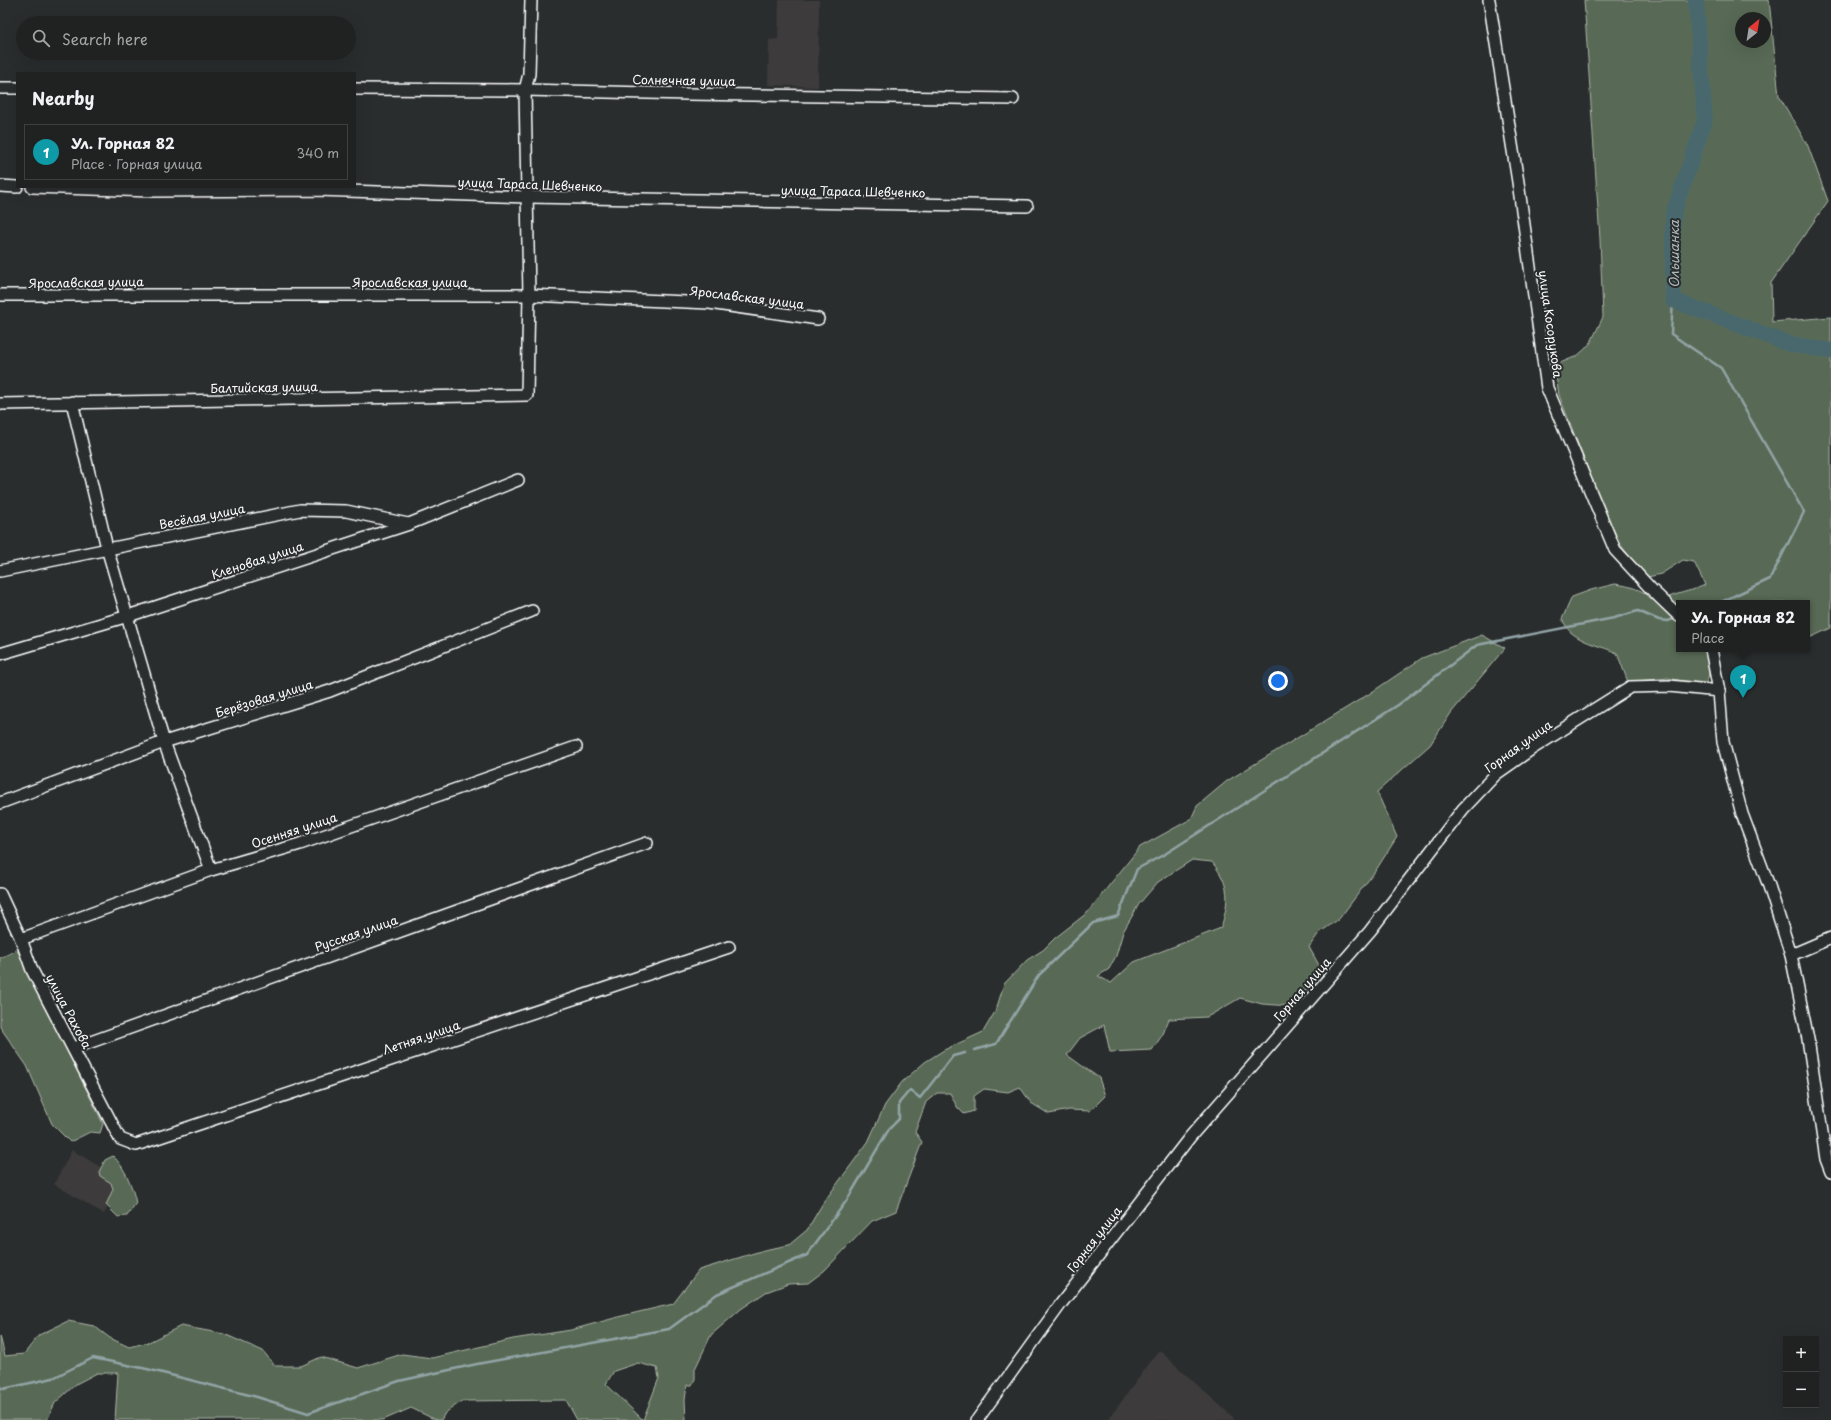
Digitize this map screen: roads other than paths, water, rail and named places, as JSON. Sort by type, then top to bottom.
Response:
[{"type":"street","points":[[529,295],[525,90],[529,74],[531,0]]},
{"type":"street","name":"улица Косорукова","points":[[1489,0],[1518,182],[1547,388],[1615,550],[1676,613]]},
{"type":"street","points":[[0,88],[16,88]]},
{"type":"street","name":"Солнечная улица","points":[[356,89],[525,90],[1013,99]]},
{"type":"street","points":[[0,186],[16,187]]},
{"type":"street","name":"улица Тараса Шевченко","points":[[72,188],[151,190],[317,190],[528,197],[1027,206]]},
{"type":"street","name":"Ярославская улица","points":[[0,295],[529,295],[709,303],[818,319]]},
{"type":"street","name":"Балтийская улица","points":[[0,404],[527,396],[529,295]]},
{"type":"street","points":[[72,402],[107,548],[164,742],[211,870]]},
{"type":"street","name":"Кленовая улица","points":[[0,654],[128,616],[409,524],[518,480]]},
{"type":"street","name":"Весёлая улица","points":[[0,571],[107,548],[300,510],[346,511],[409,524]]},
{"type":"street","name":"Берёзовая улица","points":[[0,802],[164,742],[330,691],[532,611]]},
{"type":"street","points":[[1712,652],[1719,691],[1723,742],[1740,806],[1792,955],[1808,1039],[1826,1159],[1831,1172]]},
{"type":"street","name":"Горная улица","points":[[977,1420],[1060,1305],[1190,1137],[1370,931],[1463,809],[1496,774],[1533,748],[1630,688],[1669,686],[1719,691]]},
{"type":"street","name":"Осенняя улица","points":[[21,939],[211,870],[300,844],[576,747]]},
{"type":"street","name":"Русская улица","points":[[74,1048],[647,843]]},
{"type":"street","name":"улица Рахова","points":[[0,894],[21,939],[32,970],[74,1048],[120,1139]]},
{"type":"street","points":[[1792,955],[1831,938]]},
{"type":"street","name":"Летняя улица","points":[[120,1139],[136,1145],[729,946]]},
{"type":"waterway","name":"Ольшанка","points":[[1696,0],[1705,120],[1673,214],[1673,300],[1789,344],[1831,351]]},
{"type":"waterway","points":[[1673,300],[1671,334],[1721,368],[1804,512],[1770,579],[1725,600]]},
{"type":"waterway","points":[[974,1050],[996,1044],[1039,975],[1093,923],[1118,916],[1137,869],[1165,854],[1398,705],[1477,645],[1614,618],[1638,611],[1659,620],[1668,621],[1676,618]]},
{"type":"waterway","points":[[0,1387],[3,1389],[53,1378],[93,1358],[147,1369],[257,1397],[308,1413],[399,1381],[477,1364],[669,1329],[717,1294],[807,1255],[847,1200],[889,1129],[899,1119],[899,1103],[910,1090],[920,1098],[953,1056],[965,1053]]},
{"type":"place","name":"Ул. Горная 82","points":[[1743,698]]}]
